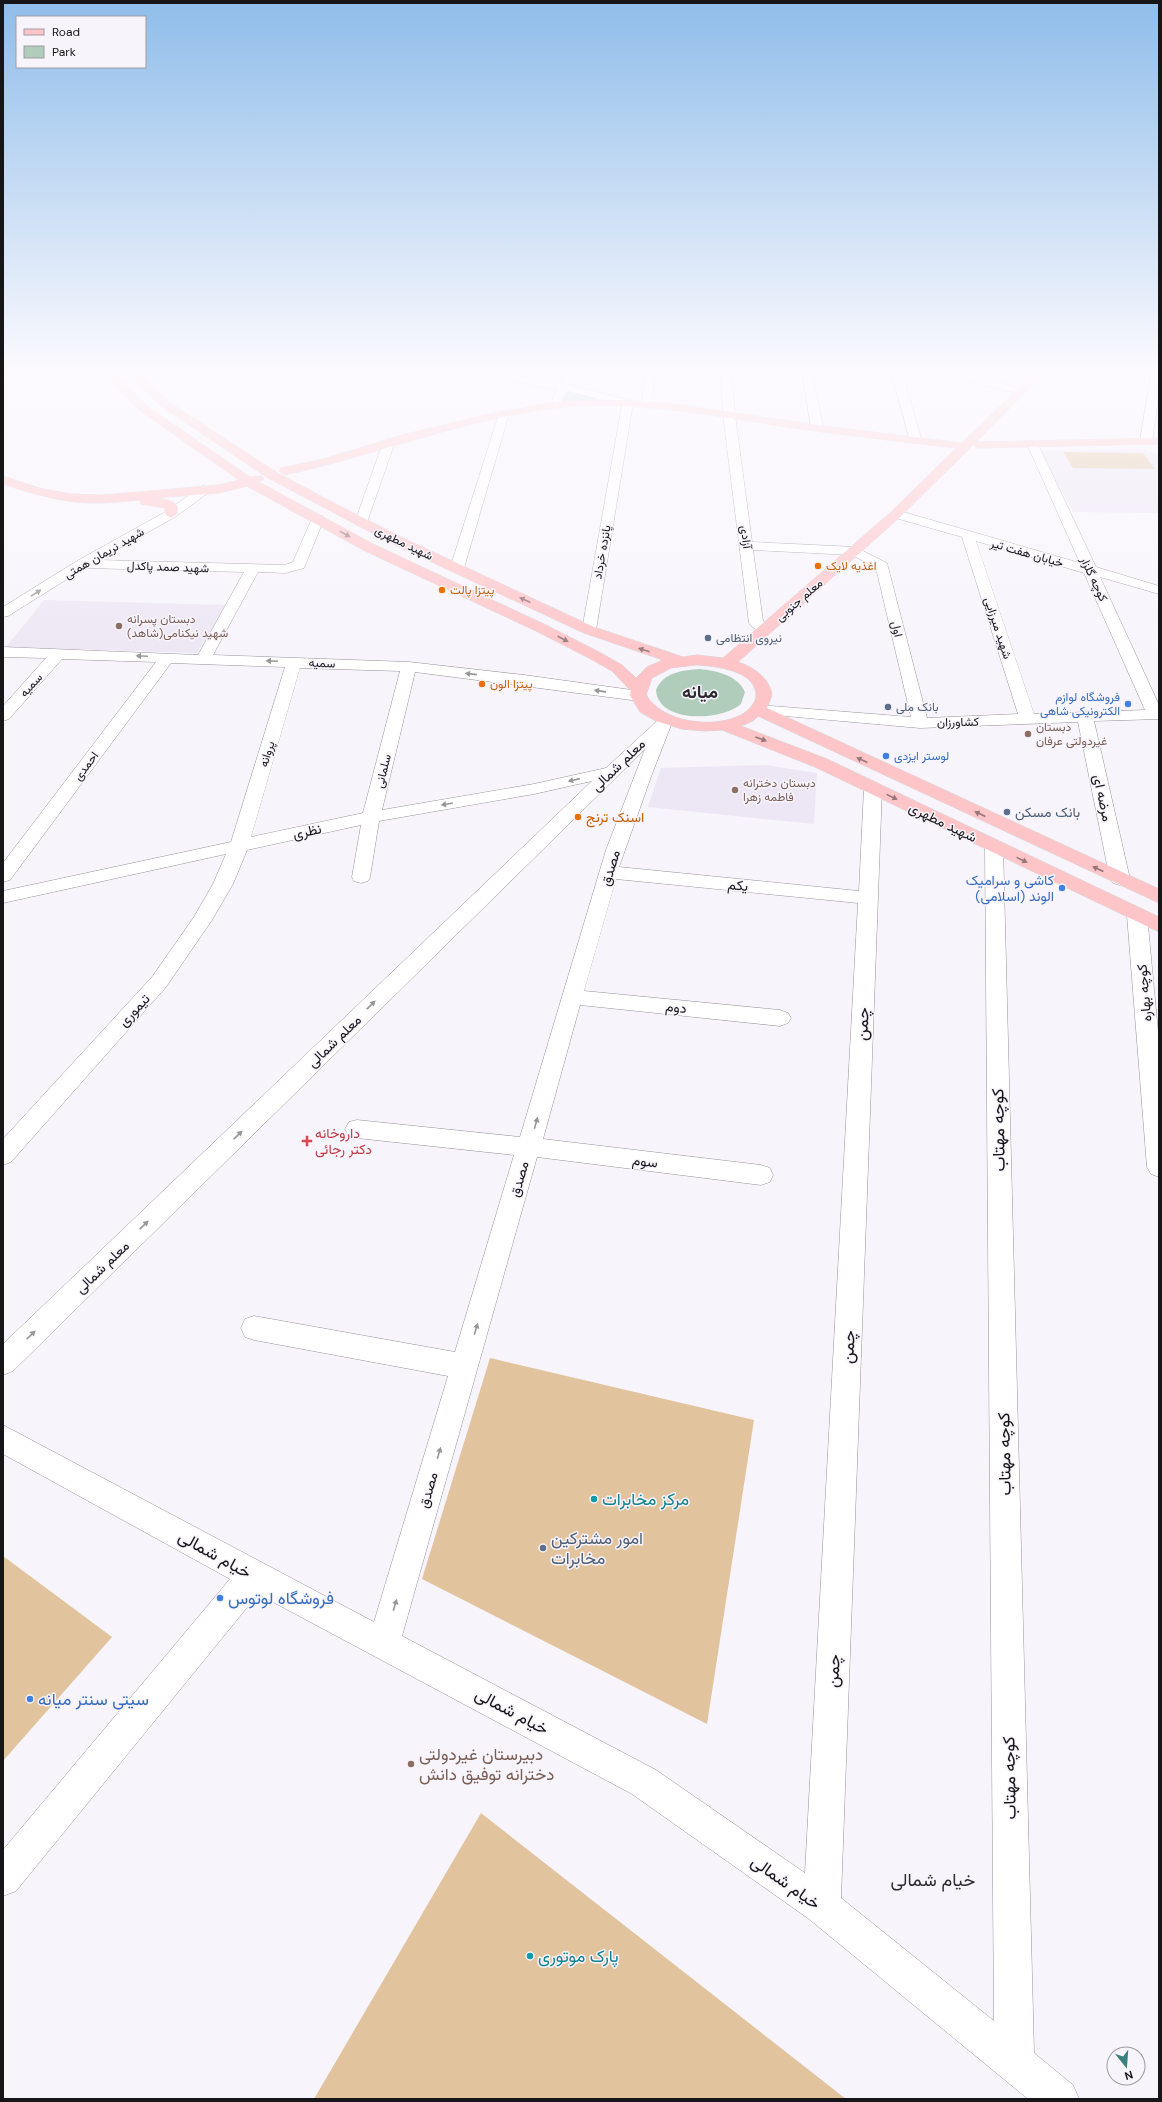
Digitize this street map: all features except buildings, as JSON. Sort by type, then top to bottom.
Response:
[{"type":"main road","name":"شهید مطهری","points":[[228,468],[248,482],[368,547],[542,628],[617,668],[638,693],[644,705],[652,713],[665,720]]},
{"type":"main road","name":"شهید مطهری","points":[[262,468],[361,522],[589,630],[650,652],[682,660]]},
{"type":"main road","points":[[103,499],[207,490],[248,482],[297,468]]},
{"type":"main road","name":"معلم جنوبی","points":[[727,663],[855,551],[943,468]]},
{"type":"main road","points":[[3,480],[36,491],[70,498],[165,503],[172,507],[171,514]]},
{"type":"main road","points":[[638,693],[642,679],[651,671],[665,664],[682,660],[727,663],[744,670],[756,679],[764,689],[764,700],[758,710],[738,722],[724,725],[694,726],[665,720]]},
{"type":"main road","name":"شهید مطهری","points":[[758,710],[1159,897]]},
{"type":"main road","name":"شهید مطهری","points":[[724,725],[793,751],[1159,926]]},
{"type":"street","points":[[361,522],[380,468]]},
{"type":"street","points":[[457,568],[487,468]]},
{"type":"street","name":"پانزده خرداد","points":[[589,630],[617,468]]},
{"type":"street","name":"آزادی","points":[[736,468],[756,623],[767,628]]},
{"type":"street","name":"کوچه گلزار","points":[[1042,468],[1157,714]]},
{"type":"street","name":"شهید نریمان همتی","points":[[3,613],[82,564],[171,514],[207,490]]},
{"type":"street","name":"خیابان هفت تیر","points":[[896,514],[1092,572],[1159,590]]},
{"type":"street","name":"شهید صمد پاکدل","points":[[82,564],[286,569],[300,565],[318,520]]},
{"type":"street","name":"شهید میرزایی","points":[[968,536],[1028,720]]},
{"type":"street","points":[[747,546],[855,551]]},
{"type":"street","name":"اول","points":[[855,551],[882,566],[920,723]]},
{"type":"street","points":[[204,658],[253,569]]},
{"type":"street","name":"سمیه","points":[[3,652],[204,658],[409,667],[638,693]]},
{"type":"street","name":"سميه","points":[[3,716],[59,653]]},
{"type":"street","name":"احمدی","points":[[3,876],[168,657]]},
{"type":"street","name":"پروانه","points":[[239,846],[294,662]]},
{"type":"street","name":"سلمانی","points":[[361,877],[371,817],[409,667]]},
{"type":"street","name":"کشاورزان","points":[[758,710],[920,723],[1157,714]]},
{"type":"street","name":"مرضه ای","points":[[1085,717],[1120,879]]},
{"type":"street","name":"معلم شمالی","points":[[3,1362],[665,720]]},
{"type":"street","name":"مصدق","points":[[384,1642],[609,872],[643,774],[665,720]]},
{"type":"street","name":"نظری","points":[[3,897],[371,817],[534,790],[612,771]]},
{"type":"street","name":"چمن","points":[[822,1906],[873,788]]},
{"type":"street","name":"تیموری","points":[[3,1155],[159,982],[202,920],[223,884],[239,846]]},
{"type":"street","name":"کوچه مهتاب","points":[[994,846],[1014,2062]]},
{"type":"street","name":"یکم","points":[[609,872],[868,898]]},
{"type":"street","name":"کوچه بهاره","points":[[1137,915],[1159,1167]]},
{"type":"street","name":"دوم","points":[[572,997],[780,1018]]},
{"type":"street","name":"سوم","points":[[357,1130],[529,1147],[761,1175]]},
{"type":"street","points":[[254,1328],[465,1366]]},
{"type":"street","name":"خیام شمالی","points":[[3,1438],[254,1575],[384,1642],[644,1782],[822,1906],[1059,2099]]},
{"type":"street","points":[[3,1878],[254,1575]]},
{"type":"shaded area","points":[[1049,468],[1159,468],[1159,513],[1073,512]]},
{"type":"shaded area","name":"دبستان پسرانه شهید نیکنامی(شاهد)","points":[[44,600],[227,605],[197,653],[6,647]]},
{"type":"shaded area","name":"دبستان دخترانه فاطمه زهرا","points":[[765,765],[817,773],[814,824],[648,807],[661,768]]},
{"type":"green space","points":[[700,669],[726,675],[737,682],[745,692],[741,704],[732,710],[720,714],[692,716],[679,714],[667,709],[659,701],[656,690],[664,679],[681,671]]},
{"type":"place","name":"اغذیه لایک","points":[[818,566]]},
{"type":"place","name":"پیتزا پالت","points":[[442,590]]},
{"type":"place","name":"دبستان پسرانه شهید نیکنامی(شاهد)","points":[[119,626]]},
{"type":"place","name":"نیروی انتظامی","points":[[708,638]]},
{"type":"place","name":"پیتزا الون","points":[[482,684]]},
{"type":"place","name":"فروشگاه لوازم الکترونیکی شاهی","points":[[1128,704]]},
{"type":"place","name":"بانک ملی","points":[[888,707]]},
{"type":"place","name":"دبستان غیردولتی عرفان","points":[[1028,734]]},
{"type":"place","name":"لوستر ایزدی","points":[[886,756]]},
{"type":"place","name":"دبستان دخترانه فاطمه زهرا","points":[[735,790]]},
{"type":"place","name":"بانک مسکن","points":[[1007,812]]},
{"type":"place","name":"اسنک ترنج","points":[[578,817]]},
{"type":"place","name":"کاشی و سرامیک الوند (اسلامی)","points":[[1062,888]]},
{"type":"place","name":"داروخانه دکتر رجائی","points":[[307,1141]]},
{"type":"place","name":"مرکز مخابرات","points":[[594,1499]]},
{"type":"place","name":"امور مشترکین مخابرات","points":[[543,1548]]},
{"type":"place","name":"فروشگاه لوتوس","points":[[220,1598]]},
{"type":"place","name":"سیتی سنتر میانه","points":[[30,1699]]},
{"type":"place","name":"دبیرستان غیردولتی دخترانه توفیق دانش","points":[[411,1764]]},
{"type":"place","name":"پارک موتوری","points":[[530,1956]]},
{"type":"district","name":"میانه","points":[[700,692]]},
{"type":"district","name":"خیام شمالی","points":[[933,1880]]}]
